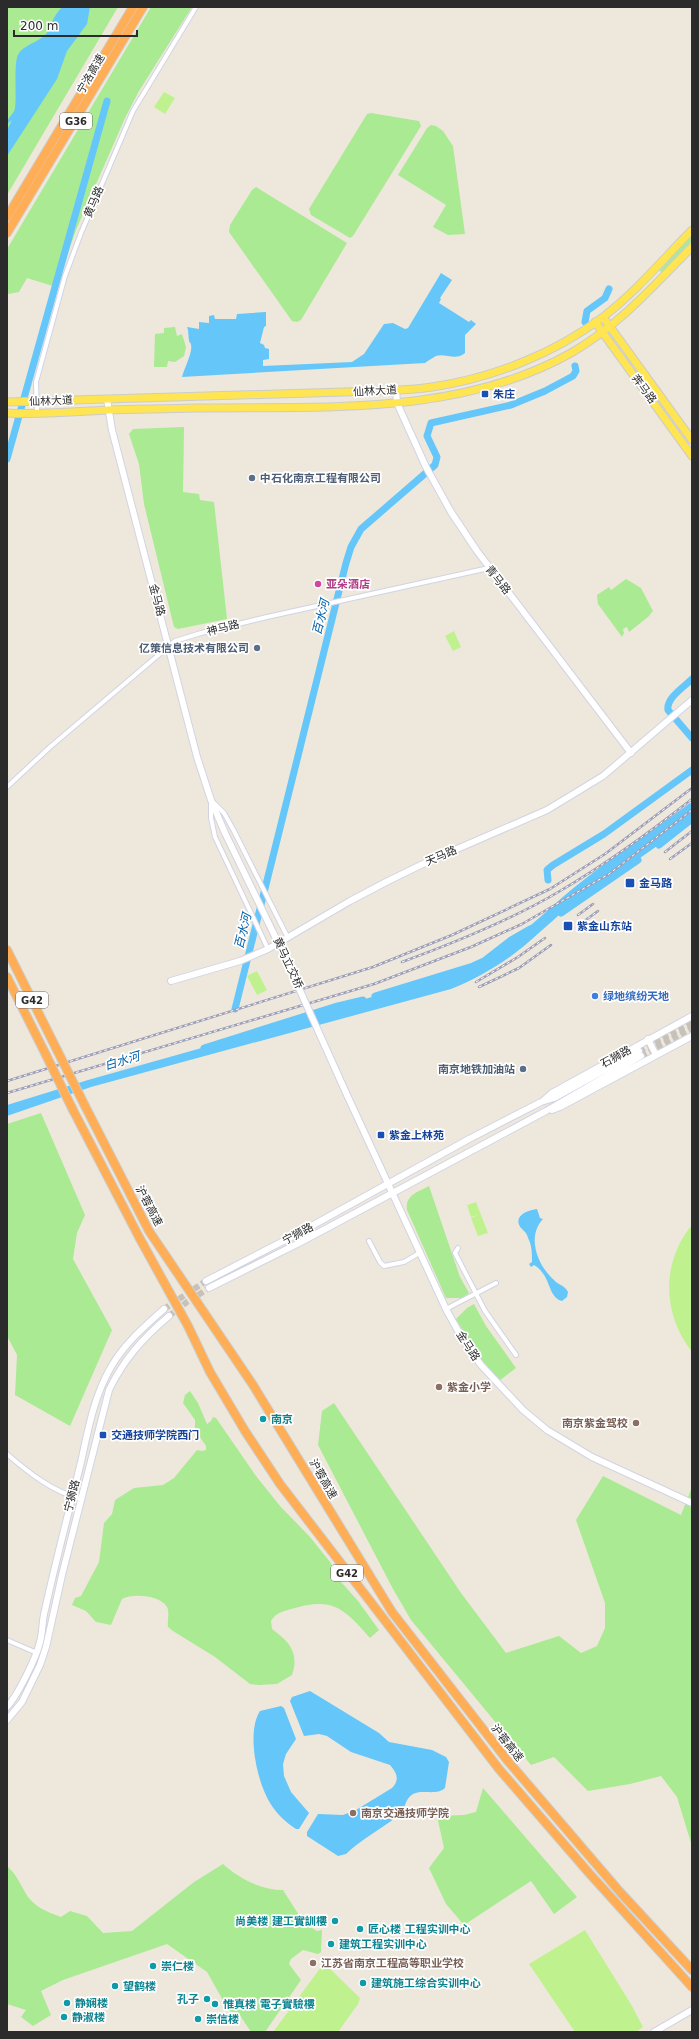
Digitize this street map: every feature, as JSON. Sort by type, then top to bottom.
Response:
[{"type":"highway","name":"宁洛高速","points":[[7,217],[133,7]]},
{"type":"highway","name":"宁洛高速","points":[[7,233],[143,7]]},
{"type":"highway","name":"沪蓉高速","points":[[7,950],[149,1231],[257,1391],[392,1612],[507,1760],[620,1892],[692,1970]]},
{"type":"highway","name":"沪蓉高速","points":[[7,977],[73,1110],[139,1237],[177,1305],[210,1372],[245,1431],[280,1484],[499,1769],[589,1874],[692,1987]]},
{"type":"main road","name":"仙林大道","points":[[7,402],[396,390],[434,387],[490,374],[526,360],[603,317],[633,291],[692,230]]},
{"type":"main road","name":"仙林大道","points":[[11,414],[108,410],[397,403],[436,399],[483,389],[509,380],[569,354],[603,333],[653,289],[692,247]]},
{"type":"main road","name":"奔马路","points":[[603,317],[692,440]]},
{"type":"main road","name":"奔马路","points":[[595,322],[692,456]]},
{"type":"main road","points":[[434,387],[436,399]]},
{"type":"main road","name":"青马路","points":[[396,390],[397,403],[426,467],[451,512],[489,568],[631,753]]},
{"type":"main road","name":"金马路","points":[[107,399],[108,410],[197,757],[211,800],[225,833]]},
{"type":"main road","name":"天马路","points":[[171,981],[240,961],[268,949],[350,901],[427,862],[547,810],[603,776],[692,700]]},
{"type":"main road","name":"黄马立交桥","points":[[225,833],[284,954],[348,1095]]},
{"type":"main road","name":"石狮路","points":[[541,1102],[552,1093],[692,1016]]},
{"type":"main road","name":"石狮路","points":[[546,1111],[560,1107],[692,1036]]},
{"type":"main road","points":[[648,1039],[656,1055]]},
{"type":"main road","name":"石狮路","points":[[389,1184],[469,1139],[541,1102],[554,1098],[640,1053],[546,1111],[393,1193]]},
{"type":"main road","name":"金马路","points":[[348,1095],[446,1309],[463,1340],[481,1365],[523,1410],[547,1430],[592,1457],[692,1503]]},
{"type":"main road","name":"宁狮路","points":[[206,1281],[389,1184]]},
{"type":"main road","name":"宁狮路","points":[[209,1288],[301,1242],[393,1193]]},
{"type":"main road","name":"宁狮路","points":[[7,1707],[14,1700],[37,1653],[43,1628],[43,1616],[88,1430],[102,1384],[125,1346],[139,1330],[164,1309]]},
{"type":"main road","name":"宁狮路","points":[[7,1720],[22,1702],[40,1665],[46,1647],[103,1408],[117,1374],[132,1350],[169,1316]]},
{"type":"main road","points":[[654,2032],[689,2012]]},
{"type":"street","name":"黄马路","points":[[33,413],[36,382],[65,276],[80,233],[133,111],[196,7]]},
{"type":"street","name":"神马路","points":[[7,787],[50,747],[159,657],[169,646],[180,639],[330,603],[489,568]]},
{"type":"street","name":"金马路","points":[[211,800],[224,814],[234,830],[288,938]]},
{"type":"street","name":"金马路","points":[[211,800],[211,818],[215,837],[268,949]]},
{"type":"street","points":[[369,1241],[380,1262],[384,1266],[404,1262],[421,1252]]},
{"type":"street","points":[[458,1248],[455,1253],[475,1294],[516,1355]]},
{"type":"street","points":[[446,1309],[496,1283]]},
{"type":"street","points":[[7,1454],[30,1474],[72,1497],[82,1500]]},
{"type":"street","points":[[7,1640],[37,1653]]},
{"type":"green space","points":[[7,7],[118,7],[7,195]]},
{"type":"green space","points":[[151,7],[192,7],[139,91],[125,118],[76,230],[56,287],[27,278],[19,292],[8,294],[7,301],[7,249]]},
{"type":"green space","points":[[164,92],[175,98],[165,114],[154,107]]},
{"type":"green space","points":[[371,113],[419,121],[421,126],[353,236],[350,238],[311,215],[309,209],[367,114]]},
{"type":"green space","points":[[431,125],[436,126],[443,131],[453,146],[465,234],[448,235],[433,227],[446,205],[398,175],[427,128]]},
{"type":"green space","points":[[256,187],[347,243],[301,320],[297,322],[292,321],[229,232],[230,225],[252,190]]},
{"type":"green space","points":[[692,234],[692,241],[662,272],[659,271]]},
{"type":"green space","points":[[175,327],[177,336],[182,334],[186,347],[184,356],[175,362],[168,361],[167,367],[154,367],[155,334],[164,333],[164,328]]},
{"type":"green space","points":[[184,427],[183,492],[199,494],[200,500],[214,502],[227,619],[178,629],[174,627],[144,504],[139,464],[129,434],[133,429]]},
{"type":"green space","points":[[626,579],[641,588],[653,611],[648,617],[629,632],[627,627],[623,629],[624,633],[622,637],[598,604],[597,595],[609,587],[611,590]]},
{"type":"green space","points":[[454,631],[461,647],[453,651],[445,636]]},
{"type":"green space","points":[[257,971],[267,990],[257,995],[247,976]]},
{"type":"green space","points":[[41,1113],[85,1215],[77,1233],[73,1259],[112,1330],[70,1426],[15,1395],[17,1355],[7,1336],[7,1124]]},
{"type":"green space","points":[[429,1186],[460,1277],[469,1293],[462,1298],[446,1298],[407,1210],[410,1197]]},
{"type":"green space","points":[[476,1202],[488,1233],[478,1236],[471,1218],[478,1215],[471,1217],[467,1205]]},
{"type":"green space","points":[[692,1225],[692,1352],[682,1337],[675,1321],[669,1288],[670,1271],[675,1255],[682,1240]]},
{"type":"green space","points":[[474,1304],[486,1326],[516,1368],[499,1381],[482,1363],[456,1319],[467,1308]]},
{"type":"green space","points":[[190,1391],[198,1403],[207,1424],[213,1417],[216,1418],[256,1476],[280,1506],[310,1537],[330,1562],[341,1582],[358,1601],[379,1630],[370,1638],[346,1613],[329,1605],[308,1605],[281,1612],[271,1621],[272,1629],[283,1638],[291,1648],[294,1667],[292,1675],[277,1684],[250,1684],[215,1657],[173,1631],[168,1627],[167,1607],[159,1600],[146,1596],[133,1596],[122,1599],[111,1625],[96,1622],[86,1611],[72,1605],[75,1598],[81,1596],[99,1562],[104,1523],[112,1514],[115,1500],[134,1488],[163,1485],[174,1478],[197,1450],[206,1450],[206,1446],[195,1430],[195,1420],[183,1403],[185,1395]]},
{"type":"green space","points":[[334,1403],[461,1593],[506,1653],[559,1636],[581,1653],[597,1646],[605,1628],[605,1603],[576,1520],[603,1476],[681,1515],[692,1487],[692,1846],[677,1797],[661,1776],[630,1784],[588,1791],[554,1757],[531,1765],[411,1620],[393,1589],[318,1445],[322,1411]]},
{"type":"green space","points":[[483,1788],[577,1897],[554,1914],[531,1881],[464,1925],[446,1904],[429,1868],[444,1848],[437,1816],[464,1815],[476,1812]]},
{"type":"green space","points":[[223,1864],[251,1883],[267,1888],[283,1890],[304,1923],[317,1931],[322,1930],[321,1952],[318,1954],[303,1950],[291,1959],[289,1964],[301,1980],[265,2032],[251,2032],[239,2014],[229,2011],[207,1972],[167,1944],[63,1980],[41,1991],[51,2015],[33,2026],[21,2017],[26,2010],[7,2004],[7,1866],[15,1875],[28,1897],[36,1905],[45,1911],[61,1917],[70,1911],[87,1916],[103,1933],[132,1931],[194,1882]]},
{"type":"green space","points":[[585,1930],[632,2006],[643,2027],[636,2032],[575,2032],[529,1964]]},
{"type":"green space","points":[[324,1963],[360,1998],[358,2004],[338,2032],[273,2032]]},
{"type":"water","points":[[62,7],[90,7],[87,24],[67,51],[57,79],[7,156],[7,130],[12,120],[7,124],[15,108],[17,57],[25,47],[46,34]]},
{"type":"water","points":[[441,273],[452,280],[440,298],[439,303],[469,322],[471,320],[476,324],[465,335],[465,353],[462,355],[454,357],[439,355],[425,363],[182,377],[190,356],[191,348],[187,327],[199,329],[199,322],[209,323],[209,316],[214,315],[215,319],[236,319],[237,314],[266,312],[266,326],[264,327],[260,343],[264,345],[265,348],[269,349],[269,359],[263,360],[263,366],[352,362],[364,354],[384,324],[393,323],[405,329],[408,328]]},
{"type":"water","name":"白水河","points":[[690,803],[692,804],[692,815],[666,839],[580,898],[507,959],[461,985],[91,1087],[7,1116],[7,1105],[88,1080],[237,1038],[470,967],[486,959],[515,939],[567,893],[594,872]]},
{"type":"water","points":[[537,1209],[540,1218],[543,1219],[535,1234],[536,1251],[548,1274],[568,1292],[567,1297],[562,1301],[557,1299],[551,1291],[547,1280],[540,1270],[534,1265],[531,1267],[529,1264],[532,1262],[530,1244],[526,1233],[521,1228],[518,1220],[522,1214]]},
{"type":"water","points":[[310,1691],[379,1733],[389,1742],[432,1750],[446,1757],[449,1762],[445,1788],[438,1792],[421,1792],[413,1794],[408,1799],[401,1814],[346,1854],[338,1856],[307,1836],[307,1832],[318,1814],[343,1815],[356,1810],[392,1788],[396,1782],[397,1776],[390,1765],[351,1752],[327,1736],[319,1734],[304,1736],[290,1701],[292,1697]]},
{"type":"water","points":[[281,1706],[284,1708],[296,1739],[286,1754],[283,1764],[284,1776],[291,1792],[309,1813],[299,1829],[296,1829],[285,1821],[270,1803],[261,1783],[255,1757],[254,1731],[256,1720],[260,1711]]},
{"type":"waterway","points":[[7,459],[107,101]]},
{"type":"waterway","name":"百水河","points":[[585,322],[587,311],[605,298],[609,289]]},
{"type":"waterway","name":"百水河","points":[[235,1009],[351,547],[361,529],[435,465],[437,457],[427,436],[431,423],[511,405],[545,391],[573,376],[576,371],[575,366]]},
{"type":"waterway","points":[[692,679],[680,689],[670,701],[668,706],[668,710],[692,738]]},
{"type":"waterway","points":[[548,880],[547,870],[553,865],[604,834],[692,770]]},
{"type":"waterway","points":[[659,845],[692,819]]},
{"type":"waterway","points":[[561,913],[638,860]]},
{"type":"waterway","points":[[375,996],[473,966],[484,961],[511,940],[530,929]]},
{"type":"waterway","points":[[204,1048],[334,1007],[363,1000]]},
{"type":"tunnel","points":[[639,1051],[692,1022]]},
{"type":"tunnel","points":[[641,1056],[692,1028]]},
{"type":"tunnel","points":[[164,1309],[206,1281]]},
{"type":"tunnel","points":[[169,1316],[209,1288]]},
{"type":"railway","points":[[7,1081],[373,967],[452,935],[550,889],[605,854],[692,788]]},
{"type":"railway","points":[[402,962],[483,930],[542,901],[611,859],[692,799]]},
{"type":"railway","points":[[7,1093],[374,984],[471,947],[522,924],[609,874],[692,810]]},
{"type":"railway","points":[[665,852],[692,831]]},
{"type":"railway","points":[[670,859],[692,843]]},
{"type":"railway","points":[[578,915],[593,904]]},
{"type":"railway","points":[[583,922],[598,911]]},
{"type":"railway","points":[[476,982],[518,957],[545,938]]},
{"type":"railway","points":[[479,987],[519,968],[551,945]]},
{"type":"place","name":"朱庄","points":[[485,394]]},
{"type":"place","name":"中石化南京工程有限公司","points":[[252,478]]},
{"type":"place","name":"亚朵酒店","points":[[318,584]]},
{"type":"place","name":"亿策信息技术有限公司","points":[[257,648]]},
{"type":"place","name":"金马路","points":[[630,883]]},
{"type":"place","name":"紫金山东站","points":[[568,926]]},
{"type":"place","name":"绿地缤纷天地","points":[[595,996]]},
{"type":"place","name":"南京地铁加油站","points":[[523,1069]]},
{"type":"place","name":"紫金上林苑","points":[[381,1135]]},
{"type":"place","name":"紫金小学","points":[[439,1387]]},
{"type":"place","name":"南京","points":[[263,1419]]},
{"type":"place","name":"南京紫金驾校","points":[[636,1423]]},
{"type":"place","name":"交通技师学院西门","points":[[103,1435]]},
{"type":"place","name":"南京交通技师学院","points":[[353,1813]]},
{"type":"place","name":"尚美楼 建工實訓樓","points":[[335,1921]]},
{"type":"place","name":"匠心楼 工程实训中心","points":[[360,1929]]},
{"type":"place","name":"建筑工程实训中心","points":[[331,1944]]},
{"type":"place","name":"江苏省南京工程高等职业学校","points":[[313,1963]]},
{"type":"place","name":"崇仁楼","points":[[153,1966]]},
{"type":"place","name":"建筑施工综合实训中心","points":[[363,1983]]},
{"type":"place","name":"望鹤楼","points":[[115,1986]]},
{"type":"place","name":"孔子","points":[[207,1999]]},
{"type":"place","name":"静娴楼","points":[[67,2003]]},
{"type":"place","name":"惟真楼 電子實驗樓","points":[[215,2004]]},
{"type":"place","name":"静淑楼","points":[[64,2017]]},
{"type":"place","name":"崇信楼","points":[[198,2019]]}]
